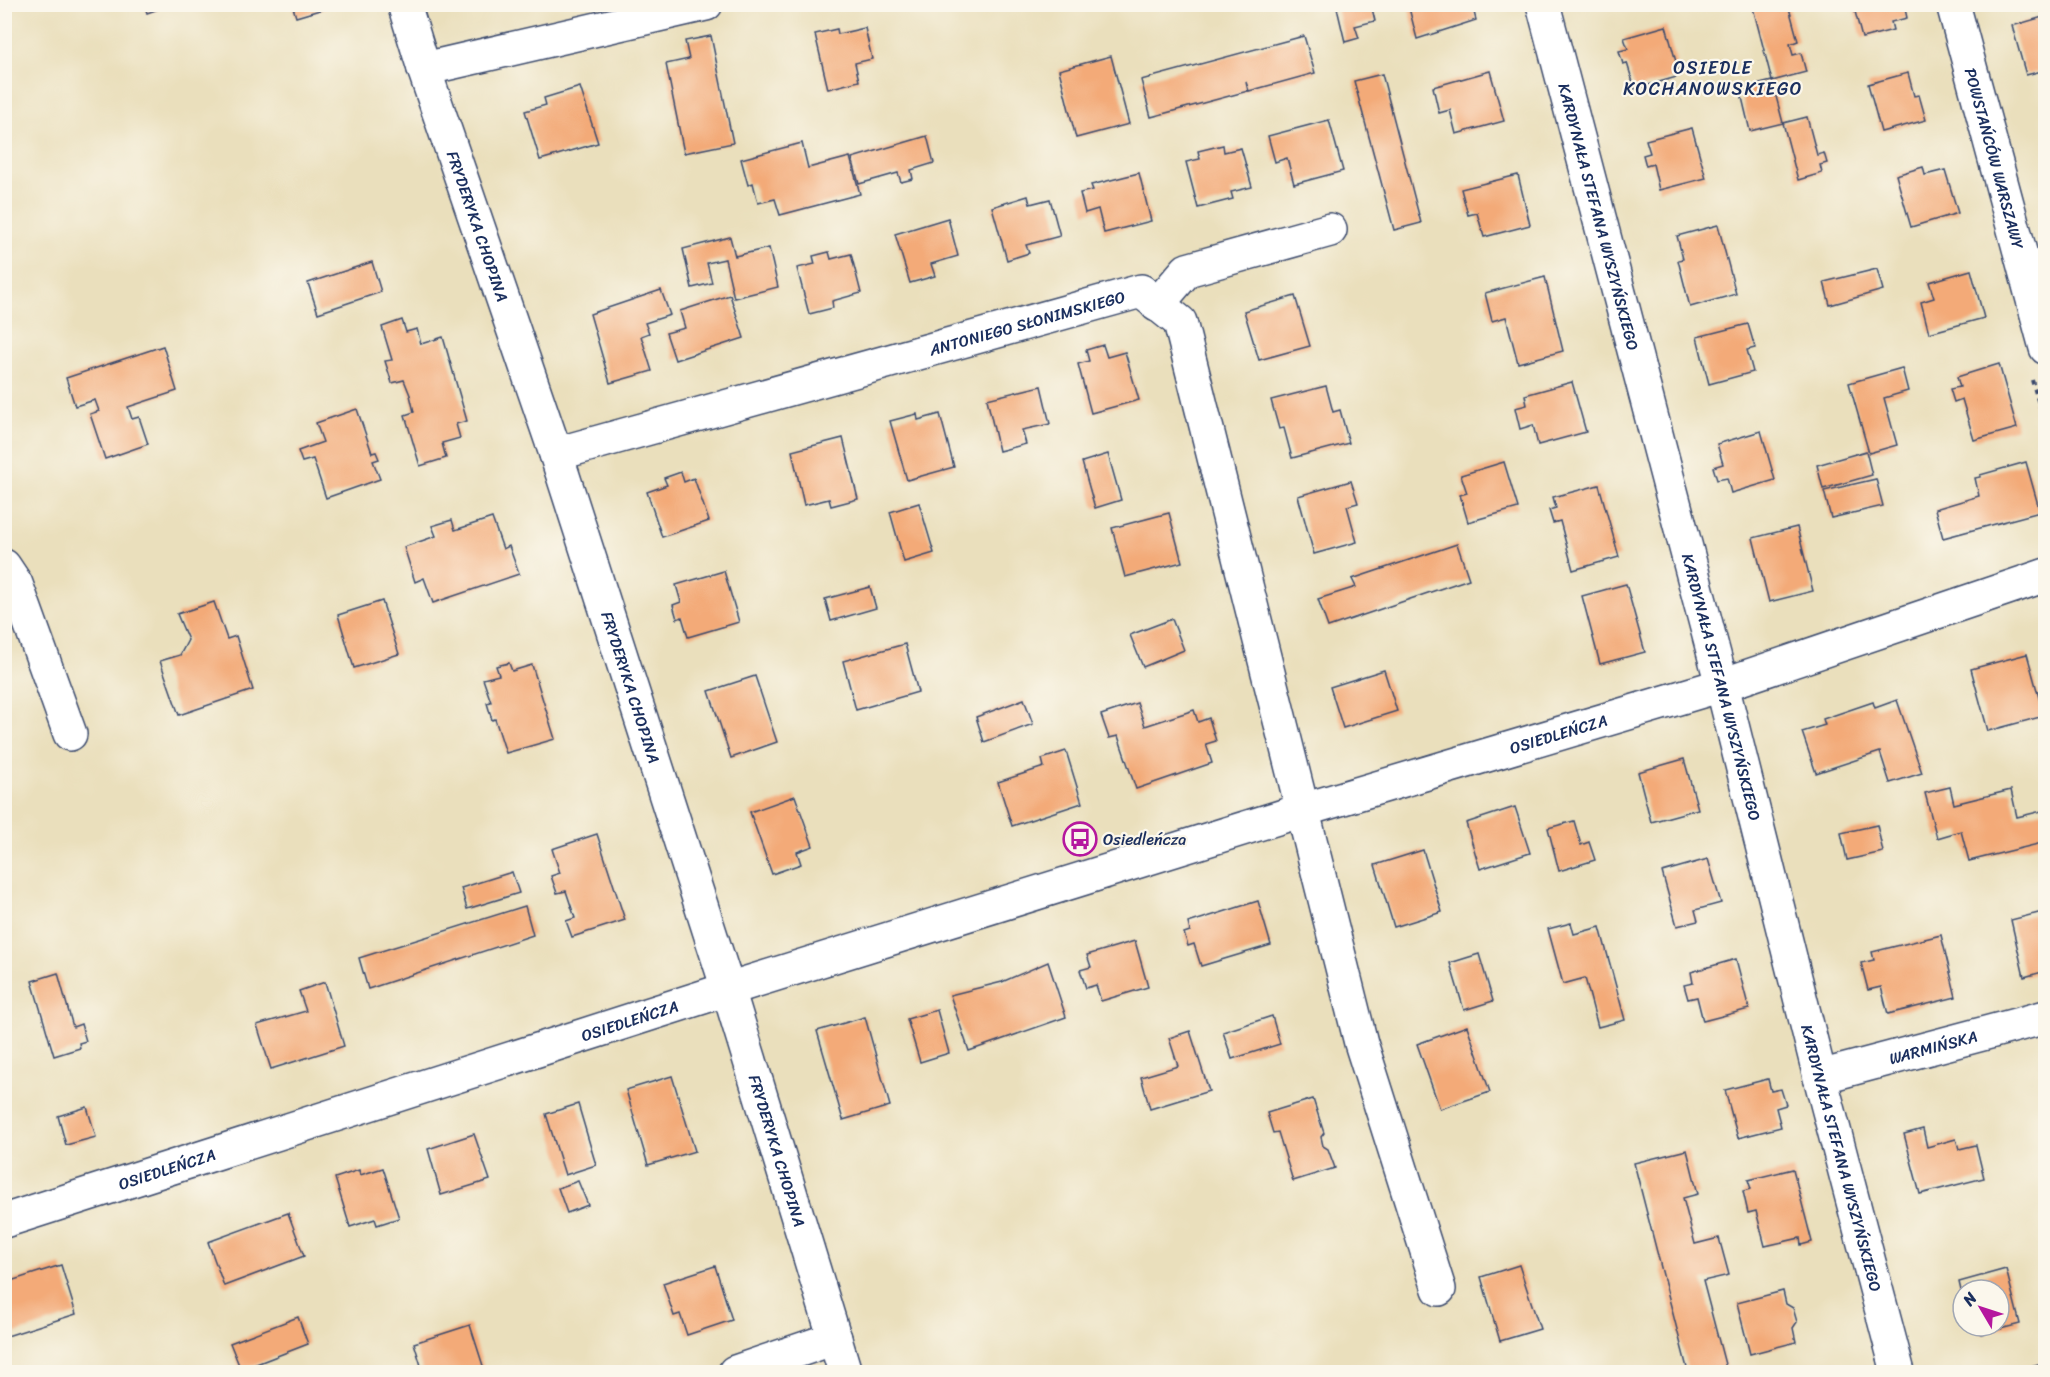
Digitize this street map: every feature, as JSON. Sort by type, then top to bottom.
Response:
[{"type":"street","name":"FRYDERYKA CHOPINA","points":[[404,4],[424,69],[556,454],[728,989],[845,1372]]},
{"type":"street","points":[[424,69],[706,4]]},
{"type":"street","name":"KARDYNAŁA STEFANA WYSZYŃSKIEGO","points":[[1543,4],[1722,686],[1820,1077],[1898,1372]]},
{"type":"street","name":"POWSTAŃCÓW WARSZAWY","points":[[1953,4],[2046,348]]},
{"type":"street","points":[[1157,305],[1187,270],[1330,230]]},
{"type":"street","name":"ANTONIEGO SŁONIMSKIEGO","points":[[556,454],[1141,291],[1180,322],[1361,1043],[1440,1288]]},
{"type":"street","points":[[4,566],[16,584],[70,734]]},
{"type":"street","name":"OSIEDLEŃCZA","points":[[4,1221],[728,989],[1303,810],[1722,686],[2046,575]]},
{"type":"street","name":"WARMIŃSKA","points":[[1820,1077],[2046,1017]]},
{"type":"street","points":[[735,1372],[835,1338]]},
{"type":"building","points":[[144,4],[170,4],[170,5],[147,13]]},
{"type":"building","points":[[292,4],[329,4],[330,7],[296,17]]},
{"type":"building","points":[[1336,4],[1371,4],[1375,21],[1355,26],[1359,38],[1345,42]]},
{"type":"building","points":[[1408,4],[1472,4],[1476,20],[1417,39]]},
{"type":"building","points":[[1752,4],[1788,4],[1798,41],[1790,44],[1793,55],[1801,53],[1806,72],[1772,81]]},
{"type":"building","points":[[1853,4],[1904,4],[1907,18],[1891,22],[1893,30],[1862,38]]},
{"type":"building","points":[[2046,16],[2046,70],[2026,75],[2012,26]]},
{"type":"building","points":[[1666,26],[1680,76],[1635,89],[1627,63],[1623,64],[1619,51],[1628,49],[1624,38]]},
{"type":"building","points":[[865,28],[872,59],[855,63],[859,81],[828,89],[815,34],[837,29],[838,34]]},
{"type":"building","points":[[711,36],[733,143],[684,153],[666,64],[689,59],[685,41]]},
{"type":"building","points":[[1304,36],[1315,73],[1249,91],[1246,82],[1248,91],[1151,117],[1141,80]]},
{"type":"building","points":[[1111,56],[1129,124],[1076,138],[1059,70]]},
{"type":"building","points":[[1490,71],[1504,121],[1456,134],[1450,110],[1439,113],[1433,87]]},
{"type":"building","points":[[1908,73],[1914,96],[1919,95],[1926,120],[1881,132],[1868,84]]},
{"type":"building","points":[[1382,74],[1421,223],[1394,230],[1354,81]]},
{"type":"building","points":[[1772,81],[1783,123],[1750,131],[1740,89]]},
{"type":"building","points":[[580,87],[598,143],[540,160],[525,111],[546,105],[544,98]]},
{"type":"building","points":[[1807,117],[1817,155],[1824,153],[1827,163],[1820,165],[1822,173],[1798,180],[1783,123]]},
{"type":"building","points":[[1329,120],[1343,171],[1294,184],[1287,158],[1275,162],[1268,136]]},
{"type":"building","points":[[1692,128],[1706,178],[1659,190],[1653,164],[1646,166],[1643,155],[1650,153],[1646,140]]},
{"type":"building","points":[[927,136],[934,163],[911,170],[913,179],[901,182],[898,173],[859,184],[852,158]]},
{"type":"building","points":[[802,143],[808,168],[850,157],[860,194],[780,215],[775,199],[758,203],[753,183],[748,185],[741,159]]},
{"type":"building","points":[[1223,145],[1224,152],[1241,148],[1252,187],[1231,192],[1233,199],[1198,208],[1186,162],[1200,159],[1198,151]]},
{"type":"building","points":[[1923,167],[1925,175],[1945,170],[1958,213],[1911,227],[1896,175]]},
{"type":"building","points":[[1139,173],[1151,221],[1104,233],[1098,209],[1085,213],[1080,193],[1093,190],[1091,185]]},
{"type":"building","points":[[1518,175],[1530,225],[1484,237],[1477,213],[1468,215],[1461,189]]},
{"type":"building","points":[[1028,196],[1030,204],[1050,199],[1060,236],[1026,245],[1029,253],[1007,260],[992,207]]},
{"type":"building","points":[[948,218],[958,256],[931,264],[935,276],[910,283],[895,234]]},
{"type":"building","points":[[1718,225],[1736,294],[1690,307],[1678,260],[1683,259],[1677,236]]},
{"type":"building","points":[[730,237],[735,256],[769,248],[778,287],[734,298],[725,259],[707,263],[712,283],[692,288],[683,249]]},
{"type":"building","points":[[829,252],[831,259],[851,254],[861,293],[832,301],[833,308],[809,314],[797,268],[815,264],[813,256]]},
{"type":"building","points":[[372,262],[381,292],[318,313],[308,283]]},
{"type":"building","points":[[1877,269],[1883,290],[1830,305],[1824,282]]},
{"type":"building","points":[[1971,270],[1984,318],[1929,333],[1921,302],[1934,298],[1929,282]]},
{"type":"building","points":[[1545,277],[1563,351],[1518,363],[1506,317],[1492,321],[1485,293]]},
{"type":"building","points":[[661,290],[670,315],[645,323],[649,333],[641,336],[652,371],[610,383],[590,314]]},
{"type":"building","points":[[730,295],[744,338],[675,360],[666,333],[685,328],[680,311]]},
{"type":"building","points":[[1295,296],[1310,346],[1259,360],[1244,311]]},
{"type":"building","points":[[402,320],[406,332],[417,329],[421,344],[443,337],[467,421],[456,424],[460,438],[442,443],[446,458],[420,466],[405,415],[414,412],[410,395],[404,380],[392,383],[385,361],[392,360],[382,327]]},
{"type":"building","points":[[1748,324],[1755,348],[1747,350],[1753,372],[1709,384],[1697,337]]},
{"type":"building","points":[[1103,345],[1107,357],[1125,352],[1139,400],[1091,413],[1078,364],[1089,361],[1086,350]]},
{"type":"building","points":[[163,346],[177,391],[128,407],[132,419],[139,417],[148,444],[105,459],[90,414],[99,411],[95,400],[75,406],[66,378]]},
{"type":"building","points":[[1999,364],[2017,428],[1974,440],[1962,399],[1954,402],[1950,389],[1960,387],[1957,377]]},
{"type":"building","points":[[1902,368],[1908,391],[1884,398],[1897,445],[1869,453],[1849,383]]},
{"type":"building","points":[[1572,382],[1586,432],[1538,445],[1533,425],[1520,429],[1515,408],[1527,405],[1525,395]]},
{"type":"building","points":[[1041,386],[1050,424],[1022,430],[1026,444],[999,451],[987,399]]},
{"type":"building","points":[[1326,386],[1333,412],[1340,410],[1349,443],[1292,458],[1284,428],[1279,429],[1271,400]]},
{"type":"building","points":[[357,409],[372,453],[376,452],[379,459],[373,461],[380,479],[326,498],[313,459],[302,462],[298,451],[323,442],[316,423]]},
{"type":"building","points":[[917,414],[918,420],[940,414],[954,467],[907,480],[890,421]]},
{"type":"building","points":[[1761,431],[1775,480],[1731,493],[1727,478],[1717,480],[1713,467],[1723,464],[1717,444]]},
{"type":"building","points":[[843,438],[858,499],[831,506],[829,499],[804,505],[792,451]]},
{"type":"building","points":[[1866,451],[1872,475],[1823,489],[1817,465]]},
{"type":"building","points":[[1108,454],[1121,500],[1095,508],[1082,462]]},
{"type":"building","points":[[1504,462],[1518,508],[1468,522],[1460,495],[1467,493],[1461,475]]},
{"type":"building","points":[[2026,462],[2040,512],[1943,538],[1935,509],[1979,496],[1975,478],[1980,475]]},
{"type":"building","points":[[681,472],[684,482],[694,478],[709,521],[662,537],[647,492],[667,485],[664,478]]},
{"type":"building","points":[[1876,479],[1883,506],[1831,518],[1824,491]]},
{"type":"building","points":[[1351,481],[1358,503],[1347,506],[1357,542],[1314,554],[1298,496]]},
{"type":"building","points":[[1599,485],[1619,557],[1573,570],[1560,521],[1553,523],[1549,510],[1556,508],[1553,497]]},
{"type":"building","points":[[919,503],[934,553],[904,562],[890,512]]},
{"type":"building","points":[[1169,513],[1182,562],[1125,577],[1112,528]]},
{"type":"building","points":[[492,518],[503,549],[509,546],[519,574],[433,603],[424,578],[415,582],[404,547],[436,536],[432,526],[452,520],[455,530]]},
{"type":"building","points":[[1797,527],[1813,591],[1769,602],[1753,538]]},
{"type":"building","points":[[1457,544],[1469,579],[1328,627],[1318,599],[1356,587],[1352,579]]},
{"type":"building","points":[[724,571],[739,622],[688,637],[682,617],[677,619],[673,605],[681,602],[676,585]]},
{"type":"building","points":[[1626,584],[1645,652],[1600,664],[1582,596]]},
{"type":"building","points":[[870,587],[876,608],[831,621],[825,599]]},
{"type":"building","points":[[382,601],[399,654],[354,668],[338,615]]},
{"type":"building","points":[[214,602],[227,639],[236,636],[253,690],[179,715],[160,661],[180,655],[188,640],[177,614]]},
{"type":"building","points":[[1172,619],[1184,650],[1143,667],[1130,635]]},
{"type":"building","points":[[905,644],[918,692],[856,710],[843,661]]},
{"type":"building","points":[[2027,654],[2044,716],[1988,731],[1971,669]]},
{"type":"building","points":[[509,663],[512,671],[532,665],[555,739],[506,753],[495,719],[492,720],[487,703],[491,702],[483,679],[499,675],[496,666]]},
{"type":"building","points":[[1384,670],[1397,711],[1343,728],[1330,687]]},
{"type":"building","points":[[755,676],[777,742],[731,758],[709,691]]},
{"type":"building","points":[[1024,699],[1033,724],[984,742],[976,717]]},
{"type":"building","points":[[1897,700],[1922,773],[1890,783],[1880,752],[1816,773],[1802,732],[1825,725],[1823,719],[1873,702],[1875,708]]},
{"type":"building","points":[[1137,703],[1145,726],[1194,710],[1198,722],[1209,718],[1216,741],[1206,744],[1212,763],[1136,789],[1118,736],[1109,738],[1101,715]]},
{"type":"building","points":[[1066,751],[1082,803],[1012,826],[998,782],[1044,767],[1042,759]]},
{"type":"building","points":[[1684,759],[1698,809],[1651,822],[1638,772]]},
{"type":"building","points":[[1950,787],[1954,804],[2011,790],[2017,817],[2046,810],[2046,842],[1969,861],[1961,831],[1937,838],[1925,793]]},
{"type":"building","points":[[795,796],[813,846],[797,852],[801,864],[772,874],[750,812]]},
{"type":"building","points":[[1515,807],[1530,853],[1480,869],[1466,823]]},
{"type":"building","points":[[1574,821],[1581,845],[1589,842],[1595,860],[1559,871],[1548,828]]},
{"type":"building","points":[[1877,825],[1883,852],[1847,860],[1841,833]]},
{"type":"building","points":[[597,834],[625,920],[572,937],[566,921],[575,918],[566,891],[557,893],[551,876],[560,873],[552,849]]},
{"type":"building","points":[[1423,850],[1442,912],[1394,927],[1375,865]]},
{"type":"building","points":[[1708,859],[1721,903],[1695,910],[1698,921],[1677,926],[1662,872]]},
{"type":"building","points":[[512,872],[519,893],[467,909],[461,888]]},
{"type":"building","points":[[1258,901],[1271,945],[1201,966],[1194,944],[1188,946],[1184,933],[1190,931],[1188,923]]},
{"type":"building","points":[[525,906],[533,935],[368,989],[359,958]]},
{"type":"building","points":[[2046,911],[2046,971],[2024,977],[2011,920]]},
{"type":"building","points":[[1571,923],[1574,934],[1600,927],[1625,1020],[1598,1027],[1585,978],[1563,984],[1548,929]]},
{"type":"building","points":[[1941,935],[1956,997],[1888,1014],[1881,987],[1868,990],[1861,963],[1874,960],[1872,952]]},
{"type":"building","points":[[1135,941],[1148,987],[1101,1001],[1096,985],[1086,988],[1080,970],[1091,967],[1087,955]]},
{"type":"building","points":[[1479,954],[1493,1001],[1464,1010],[1450,963]]},
{"type":"building","points":[[1736,959],[1749,1009],[1703,1021],[1697,997],[1688,999],[1684,985],[1693,983],[1691,972]]},
{"type":"building","points":[[1048,962],[1066,1017],[969,1051],[950,995],[1002,982]]},
{"type":"building","points":[[58,973],[73,1027],[81,1024],[86,1041],[79,1043],[80,1048],[54,1056],[32,981]]},
{"type":"building","points":[[325,982],[344,1046],[271,1069],[257,1025],[306,1011],[299,991]]},
{"type":"building","points":[[937,1010],[949,1053],[920,1062],[907,1019]]},
{"type":"building","points":[[1272,1016],[1280,1044],[1232,1059],[1223,1032]]},
{"type":"building","points":[[865,1017],[890,1106],[843,1120],[817,1031]]},
{"type":"building","points":[[1467,1026],[1490,1092],[1440,1109],[1417,1044]]},
{"type":"building","points":[[1190,1031],[1209,1091],[1150,1109],[1141,1077],[1178,1066],[1169,1038]]},
{"type":"building","points":[[672,1076],[695,1151],[648,1165],[626,1090]]},
{"type":"building","points":[[1768,1079],[1771,1091],[1781,1089],[1786,1105],[1776,1108],[1781,1127],[1738,1138],[1725,1090]]},
{"type":"building","points":[[1313,1099],[1324,1133],[1321,1137],[1323,1146],[1328,1149],[1335,1168],[1293,1181],[1278,1132],[1273,1133],[1267,1113]]},
{"type":"building","points":[[578,1104],[596,1165],[565,1175],[546,1114]]},
{"type":"building","points":[[87,1107],[96,1137],[66,1145],[58,1116]]},
{"type":"building","points":[[1923,1129],[1927,1147],[1956,1139],[1959,1149],[1976,1145],[1984,1178],[1920,1194],[1904,1134]]},
{"type":"building","points":[[474,1134],[490,1180],[441,1195],[428,1149]]},
{"type":"building","points":[[1687,1150],[1698,1194],[1683,1198],[1695,1244],[1719,1238],[1729,1275],[1703,1281],[1727,1372],[1688,1372],[1634,1163]]},
{"type":"building","points":[[383,1168],[399,1218],[377,1225],[375,1219],[350,1227],[335,1178],[359,1170],[360,1175]]},
{"type":"building","points":[[1793,1169],[1812,1242],[1801,1245],[1800,1238],[1765,1246],[1756,1211],[1748,1213],[1743,1191],[1751,1189],[1748,1180]]},
{"type":"building","points":[[578,1181],[588,1205],[567,1213],[558,1188]]},
{"type":"building","points":[[288,1213],[304,1256],[224,1286],[208,1242]]},
{"type":"building","points":[[61,1265],[76,1314],[4,1337],[4,1283]]},
{"type":"building","points":[[1519,1265],[1540,1329],[1500,1341],[1481,1277]]},
{"type":"building","points":[[715,1266],[732,1320],[687,1335],[680,1314],[674,1316],[663,1283]]},
{"type":"building","points":[[2006,1269],[2008,1278],[1973,1278]]},
{"type":"building","points":[[2011,1289],[2020,1324],[2011,1326]]},
{"type":"building","points":[[1783,1291],[1786,1304],[1793,1308],[1797,1322],[1793,1328],[1796,1342],[1750,1354],[1737,1303]]},
{"type":"building","points":[[298,1317],[308,1344],[241,1370],[230,1343]]},
{"type":"building","points":[[470,1325],[485,1372],[423,1372],[414,1343]]},
{"type":"building","points":[[2046,1362],[2046,1372],[2008,1372]]},
{"type":"place","name":"Osiedleńcza","points":[[1080,839]]},
{"type":"district","name":"OSIEDLE KOCHANOWSKIEGO","points":[[1713,78]]}]
